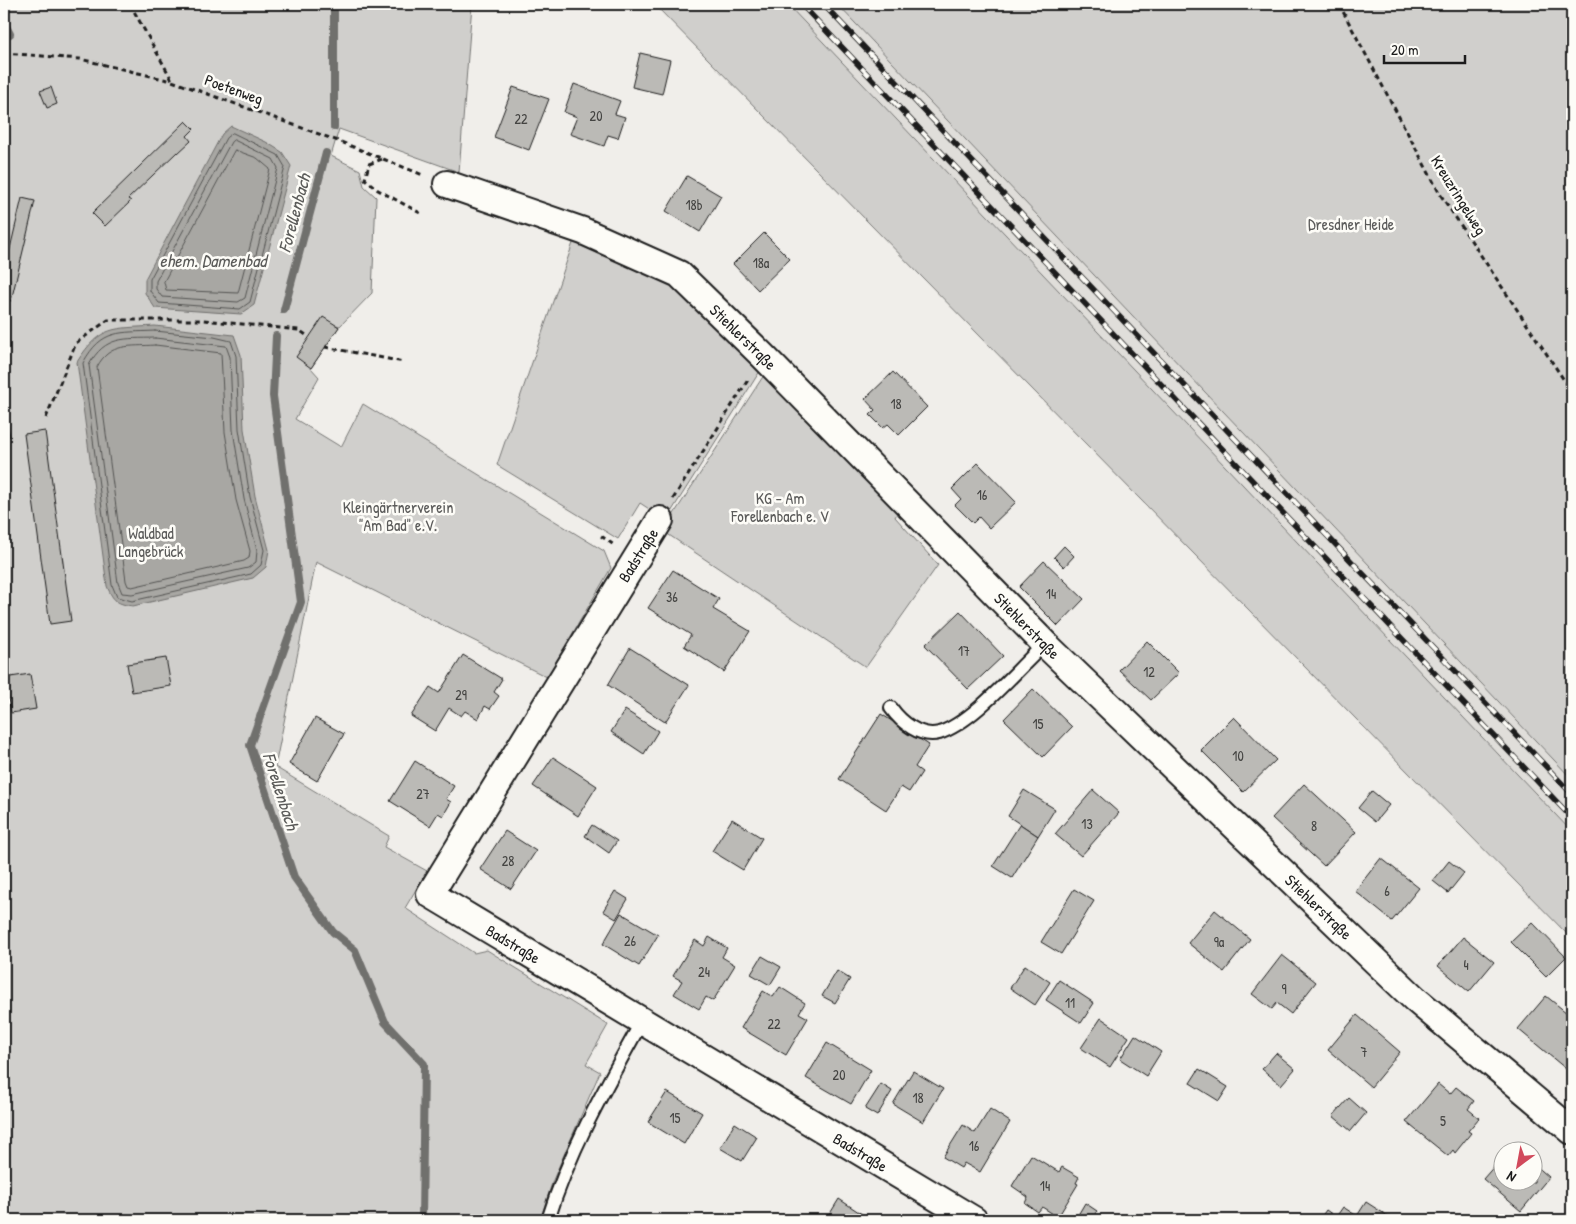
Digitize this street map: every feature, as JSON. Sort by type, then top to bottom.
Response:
[{"type":"street","name":"Stiehlerstraße","points":[[447,184],[583,231],[679,274],[763,356],[1045,644],[1415,999],[1572,1131]]},
{"type":"street","name":"Badstraße","points":[[660,520],[430,894],[965,1218]]},
{"type":"lane","points":[[890,708],[902,723],[926,733],[938,733],[962,722],[1045,644]]},
{"type":"lane","points":[[548,1220],[561,1180],[583,1129],[642,1021]]},
{"type":"path","points":[[130,4],[172,81]]},
{"type":"path","name":"Kreuzringelweg","points":[[1338,4],[1440,194],[1572,392]]},
{"type":"path","name":"Poetenweg","points":[[4,54],[80,59],[172,81],[220,97],[447,184]]},
{"type":"path","points":[[383,159],[369,164],[365,179],[378,190],[422,214]]},
{"type":"path","points":[[46,418],[76,343],[108,320],[203,320],[299,330],[310,337]]},
{"type":"path","points":[[325,347],[404,362]]},
{"type":"path","points":[[660,520],[763,356]]},
{"type":"shaded area","points":[[787,4],[837,4],[1572,779],[1572,832]]},
{"type":"green space","name":"Kleingärtnerverein \"Am Bad\" e.V.","points":[[4,4],[472,4],[459,172],[339,129],[331,156],[360,170],[364,186],[376,197],[372,293],[340,326],[336,325],[339,327],[311,368],[319,377],[295,419],[341,447],[363,404],[604,551],[611,568],[547,677],[316,562],[275,767],[389,836],[384,847],[427,871],[405,908],[474,953],[487,950],[608,1025],[586,1064],[600,1072],[553,1180],[540,1220],[4,1220]]},
{"type":"green space","points":[[654,4],[787,4],[1572,832],[1572,939]]},
{"type":"green space","name":"Dresdner Heide","points":[[837,4],[1572,4],[1572,779]]},
{"type":"green space","points":[[574,240],[654,269],[690,296],[760,371],[666,520],[640,503],[618,539],[497,465]]},
{"type":"green space","name":"KG - Am Forellenbach e. V","points":[[766,372],[900,508],[895,517],[938,565],[866,667],[663,531]]},
{"type":"water","name":"ehem. Damenbad","points":[[231,126],[266,142],[282,152],[291,166],[254,305],[241,314],[155,308],[145,293],[145,279],[222,134]]},
{"type":"water","name":"Waldbad Langebrück","points":[[155,326],[234,335],[241,355],[244,429],[255,496],[269,550],[266,567],[253,578],[133,606],[116,601],[107,586],[77,362],[101,335],[119,329]]},
{"type":"building","points":[[640,53],[670,60],[662,94],[632,87]]},
{"type":"building","points":[[574,84],[620,101],[615,114],[625,117],[618,138],[608,135],[604,146],[570,134],[577,117],[564,112]]},
{"type":"building","points":[[51,87],[57,104],[47,108],[40,91]]},
{"type":"building","points":[[513,87],[549,99],[529,150],[494,137]]},
{"type":"building","points":[[186,121],[194,129],[187,136],[191,141],[128,199],[131,201],[105,226],[92,213]]},
{"type":"building","points":[[687,176],[721,196],[700,232],[666,211]]},
{"type":"building","points":[[22,198],[35,201],[11,301],[4,299],[4,274]]},
{"type":"building","points":[[764,233],[790,259],[758,290],[733,264]]},
{"type":"building","points":[[323,317],[339,327],[311,368],[296,357]]},
{"type":"building","points":[[893,372],[927,407],[899,435],[888,424],[883,428],[870,415],[875,410],[865,399]]},
{"type":"building","points":[[4,409],[10,436],[4,438]]},
{"type":"building","points":[[45,431],[71,621],[50,624],[24,434]]},
{"type":"building","points":[[978,463],[1016,502],[989,528],[979,517],[973,523],[955,505],[961,499],[952,489]]},
{"type":"building","points":[[1064,546],[1074,556],[1064,567],[1054,557]]},
{"type":"building","points":[[1044,561],[1084,599],[1058,626],[1019,587]]},
{"type":"building","points":[[673,570],[719,599],[713,609],[750,631],[724,672],[684,646],[691,635],[648,608]]},
{"type":"building","points":[[960,611],[1003,656],[968,689],[925,645]]},
{"type":"building","points":[[1147,641],[1179,673],[1151,700],[1119,670]]},
{"type":"building","points":[[630,648],[689,685],[665,722],[608,685]]},
{"type":"building","points":[[463,655],[502,679],[494,692],[499,696],[490,709],[485,706],[478,719],[465,711],[461,716],[449,708],[435,731],[411,716],[430,687],[439,693]]},
{"type":"building","points":[[166,658],[171,686],[132,692],[127,664]]},
{"type":"building","points":[[30,674],[36,709],[11,713],[4,678]]},
{"type":"building","points":[[1033,689],[1072,727],[1043,757],[1004,719]]},
{"type":"building","points":[[625,710],[658,731],[644,754],[611,732]]},
{"type":"building","points":[[881,714],[929,745],[915,767],[922,772],[909,792],[901,787],[886,810],[839,779]]},
{"type":"building","points":[[1234,717],[1276,760],[1243,792],[1201,750]]},
{"type":"building","points":[[315,718],[344,734],[317,781],[289,764]]},
{"type":"building","points":[[553,757],[597,786],[578,816],[533,786]]},
{"type":"building","points":[[415,761],[454,786],[446,799],[451,802],[443,816],[438,813],[430,826],[390,801]]},
{"type":"building","points":[[1304,784],[1356,832],[1324,866],[1272,818]]},
{"type":"building","points":[[1024,790],[1055,809],[1038,836],[1008,816]]},
{"type":"building","points":[[1093,790],[1119,813],[1081,856],[1055,834]]},
{"type":"building","points":[[1372,791],[1389,805],[1375,822],[1358,808]]},
{"type":"building","points":[[732,819],[762,838],[743,870],[712,851]]},
{"type":"building","points":[[1020,824],[1038,836],[1012,878],[993,866]]},
{"type":"building","points":[[592,825],[617,841],[609,853],[585,836]]},
{"type":"building","points":[[505,831],[536,851],[511,889],[480,869]]},
{"type":"building","points":[[1381,858],[1419,888],[1392,921],[1355,891]]},
{"type":"building","points":[[1449,861],[1464,873],[1448,893],[1433,881]]},
{"type":"building","points":[[1074,889],[1094,901],[1061,954],[1041,942]]},
{"type":"building","points":[[615,891],[628,899],[616,919],[603,911]]},
{"type":"building","points":[[1215,910],[1250,939],[1224,972],[1188,943]]},
{"type":"building","points":[[621,913],[658,935],[639,966],[603,944]]},
{"type":"building","points":[[1532,922],[1566,957],[1546,977],[1511,942]]},
{"type":"building","points":[[709,937],[727,948],[722,957],[735,965],[713,1001],[706,997],[699,1009],[674,994],[682,981],[673,976],[695,940],[704,946]]},
{"type":"building","points":[[1463,937],[1494,962],[1469,992],[1438,966]]},
{"type":"building","points":[[1282,955],[1316,982],[1291,1014],[1277,1003],[1272,1009],[1252,994]]},
{"type":"building","points":[[762,956],[781,967],[770,985],[751,974]]},
{"type":"building","points":[[1025,965],[1050,982],[1035,1005],[1010,988]]},
{"type":"building","points":[[837,971],[850,979],[835,1003],[822,996]]},
{"type":"building","points":[[1059,980],[1094,1003],[1081,1023],[1046,1000]]},
{"type":"building","points":[[780,987],[805,1003],[799,1013],[808,1018],[786,1055],[741,1028],[763,991],[773,997]]},
{"type":"building","points":[[1546,996],[1572,1017],[1572,1074],[1518,1029]]},
{"type":"building","points":[[1357,1015],[1400,1052],[1371,1087],[1328,1050]]},
{"type":"building","points":[[1101,1018],[1129,1037],[1110,1067],[1081,1048]]},
{"type":"building","points":[[1135,1035],[1161,1052],[1146,1076],[1120,1059]]},
{"type":"building","points":[[827,1043],[871,1070],[851,1104],[806,1078]]},
{"type":"building","points":[[1276,1053],[1295,1069],[1281,1085],[1262,1069]]},
{"type":"building","points":[[1199,1069],[1228,1087],[1219,1101],[1190,1083]]},
{"type":"building","points":[[913,1071],[943,1089],[923,1122],[893,1104]]},
{"type":"building","points":[[881,1084],[892,1091],[877,1116],[865,1109]]},
{"type":"building","points":[[1438,1084],[1450,1094],[1456,1087],[1474,1101],[1468,1109],[1479,1118],[1468,1131],[1471,1133],[1455,1153],[1453,1150],[1448,1156],[1406,1122]]},
{"type":"building","points":[[667,1092],[702,1113],[684,1144],[648,1122]]},
{"type":"building","points":[[1349,1098],[1366,1113],[1351,1131],[1333,1116]]},
{"type":"building","points":[[990,1109],[1010,1122],[980,1172],[964,1163],[961,1168],[943,1157],[963,1125],[975,1133]]},
{"type":"building","points":[[735,1123],[757,1137],[742,1161],[720,1148]]},
{"type":"building","points":[[1031,1155],[1059,1172],[1062,1167],[1079,1177],[1076,1183],[1078,1184],[1058,1217],[1042,1207],[1038,1212],[1025,1203],[1028,1197],[1012,1186]]},
{"type":"building","points":[[1494,1166],[1494,1188],[1483,1179]]},
{"type":"building","points":[[1544,1173],[1549,1177],[1544,1183]]},
{"type":"building","points":[[1498,1192],[1537,1192],[1521,1211]]},
{"type":"building","points":[[839,1199],[871,1220],[826,1220]]},
{"type":"building","points":[[1366,1202],[1394,1220],[1319,1220],[1326,1210],[1336,1217],[1343,1207],[1357,1216]]},
{"type":"building","points":[[1085,1203],[1097,1211],[1091,1220],[1075,1220]]},
{"type":"waterway","name":"Forellenbach","points":[[334,4],[334,127]]},
{"type":"waterway","points":[[4,23],[10,34]]},
{"type":"waterway","name":"Forellenbach","points":[[284,310],[326,153]]},
{"type":"waterway","name":"Forellenbach","points":[[276,336],[273,396],[301,602],[250,745],[294,877],[333,932],[355,950],[385,1022],[424,1064],[422,1220]]},
{"type":"railway","points":[[801,4],[1572,818]]},
{"type":"railway","points":[[823,4],[1572,794]]}]
